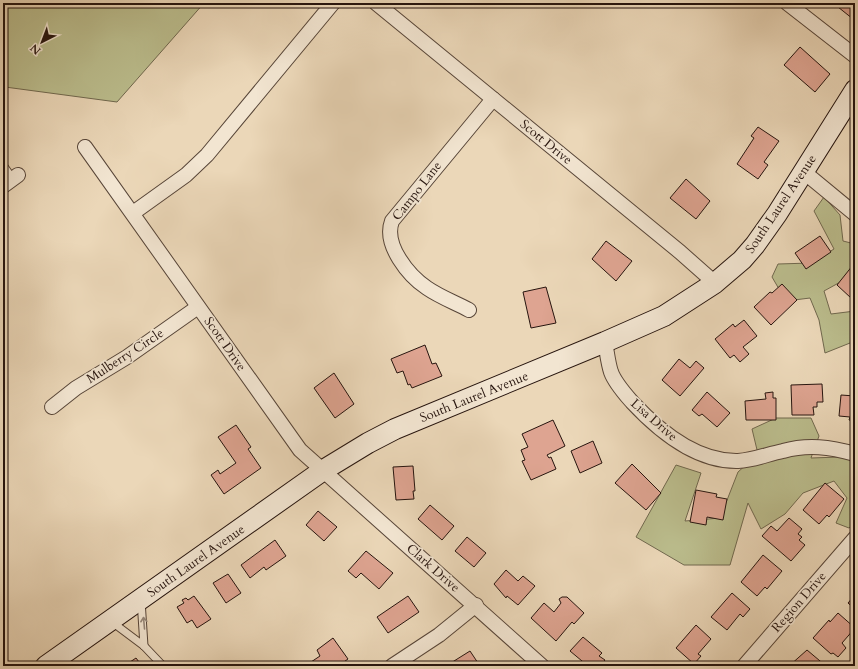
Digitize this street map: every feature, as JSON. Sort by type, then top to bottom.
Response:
[{"type":"street","points":[[133,213],[186,175],[207,155],[333,3]]},
{"type":"street","name":"Scott Drive","points":[[376,3],[680,252],[715,283]]},
{"type":"street","points":[[787,3],[855,56]]},
{"type":"street","name":"South Laurel Avenue","points":[[46,666],[322,471],[368,443],[395,429],[664,316],[715,283],[742,260],[756,245],[855,90]]},
{"type":"street","name":"Campo Lane","points":[[469,310],[427,288],[417,279],[392,247],[389,229],[392,221],[493,99]]},
{"type":"street","name":"Scott Drive","points":[[85,147],[300,450],[322,471]]},
{"type":"street","points":[[804,172],[855,214]]},
{"type":"street","name":"Mulberry Circle","points":[[52,407],[76,388],[127,357],[198,307]]},
{"type":"street","name":"Lisa Drive","points":[[605,342],[611,373],[626,395],[661,430],[691,450],[715,458],[739,461],[756,459],[794,448],[815,446],[832,448],[855,454]]},
{"type":"street","name":"Clark Drive","points":[[322,471],[476,605],[542,666]]},
{"type":"street","name":"Region Drive","points":[[744,666],[855,538]]},
{"type":"street","points":[[392,666],[439,635],[476,605]]},
{"type":"lane","points":[[3,165],[11,180]]},
{"type":"lane","points":[[141,599],[144,646]]},
{"type":"lane","points":[[110,621],[144,646],[163,666]]},
{"type":"green space","points":[[3,3],[204,3],[117,102],[5,87],[3,84]]},
{"type":"green space","points":[[824,197],[840,215],[843,241],[855,244],[855,274],[824,291],[831,314],[855,311],[855,341],[825,353],[819,320],[810,298],[786,301],[772,277],[778,264],[811,263],[834,249],[814,211]]},
{"type":"green space","points":[[776,418],[811,418],[819,436],[811,458],[840,457],[855,441],[855,524],[849,528],[836,523],[847,498],[834,481],[803,493],[785,514],[761,529],[748,503],[730,565],[684,565],[636,537],[676,465],[701,473],[685,521],[720,518],[738,472],[758,454],[752,429]]},
{"type":"building","points":[[833,3],[855,3],[855,17],[853,19]]},
{"type":"building","points":[[800,47],[830,74],[815,92],[784,65]]},
{"type":"building","points":[[758,127],[779,141],[764,162],[768,165],[758,179],[737,164],[754,138],[751,136]]},
{"type":"building","points":[[686,179],[710,201],[696,219],[670,198]]},
{"type":"building","points":[[820,236],[831,252],[806,269],[795,253]]},
{"type":"building","points":[[606,241],[632,261],[616,281],[592,259]]},
{"type":"building","points":[[853,265],[855,267],[855,294],[851,298],[837,285]]},
{"type":"building","points":[[782,284],[797,300],[771,325],[754,307],[770,292],[772,293]]},
{"type":"building","points":[[546,287],[556,323],[531,328],[523,292]]},
{"type":"building","points":[[744,320],[757,336],[743,347],[749,354],[740,362],[734,355],[730,358],[715,339],[733,324],[735,327]]},
{"type":"building","points":[[425,345],[432,364],[436,363],[442,376],[412,388],[410,384],[408,385],[403,371],[397,373],[391,359]]},
{"type":"building","points":[[679,359],[690,368],[696,361],[704,368],[680,396],[662,380]]},
{"type":"building","points":[[334,373],[354,404],[335,418],[314,388]]},
{"type":"building","points":[[822,384],[823,402],[817,402],[817,407],[813,407],[814,415],[792,415],[791,385]]},
{"type":"building","points":[[707,392],[730,413],[717,427],[702,414],[699,416],[692,410]]},
{"type":"building","points":[[773,392],[773,398],[776,398],[776,420],[746,420],[745,401],[766,399],[765,393]]},
{"type":"building","points":[[841,395],[855,396],[855,421],[849,420],[850,417],[839,416]]},
{"type":"building","points":[[553,420],[565,446],[547,455],[549,458],[551,457],[556,469],[531,480],[522,461],[525,460],[521,450],[528,447],[522,434]]},
{"type":"building","points":[[236,425],[251,447],[248,449],[261,468],[224,494],[211,475],[218,470],[220,474],[236,463],[218,437]]},
{"type":"building","points":[[593,441],[602,463],[580,473],[571,451]]},
{"type":"building","points":[[632,464],[661,493],[646,510],[615,483]]},
{"type":"building","points":[[413,466],[415,491],[413,491],[414,499],[396,500],[393,467]]},
{"type":"building","points":[[825,483],[844,499],[829,517],[827,515],[819,524],[803,510]]},
{"type":"building","points":[[696,490],[717,494],[716,497],[727,499],[723,520],[707,517],[706,525],[690,522]]},
{"type":"building","points":[[430,505],[454,526],[442,540],[418,519]]},
{"type":"building","points":[[318,511],[337,527],[324,541],[306,525]]},
{"type":"building","points":[[789,518],[802,529],[798,534],[802,537],[799,540],[805,545],[791,561],[762,536],[771,526],[777,531]]},
{"type":"building","points":[[467,537],[486,553],[474,567],[455,551]]},
{"type":"building","points":[[275,540],[286,556],[266,570],[264,567],[250,578],[241,565]]},
{"type":"building","points":[[366,551],[393,573],[379,589],[361,573],[356,578],[348,571]]},
{"type":"building","points":[[763,555],[782,571],[767,589],[765,587],[757,596],[741,582]]},
{"type":"building","points":[[506,570],[518,581],[523,576],[535,586],[518,605],[507,596],[506,598],[494,584]]},
{"type":"building","points":[[228,574],[241,593],[226,603],[213,583]]},
{"type":"building","points":[[732,593],[750,609],[743,617],[740,614],[727,630],[711,617]]},
{"type":"building","points":[[855,595],[855,609],[848,603]]},
{"type":"building","points":[[194,596],[211,619],[197,628],[192,620],[187,623],[177,607],[184,603],[182,600],[186,598],[188,600]]},
{"type":"building","points":[[408,596],[419,612],[388,633],[377,617]]},
{"type":"building","points":[[562,597],[567,597],[584,613],[574,624],[572,622],[556,641],[531,618],[544,603],[554,612],[561,603],[559,599]]},
{"type":"building","points":[[838,613],[855,628],[842,643],[846,648],[838,657],[833,653],[831,654],[813,638],[829,620],[830,622]]},
{"type":"building","points":[[696,625],[711,639],[698,654],[701,656],[694,664],[676,648]]},
{"type":"building","points":[[583,637],[602,653],[599,656],[605,660],[600,666],[588,666],[570,651]]},
{"type":"building","points":[[333,638],[348,659],[338,666],[313,666],[311,662],[320,656],[317,650]]},
{"type":"building","points":[[807,650],[826,666],[789,666]]},
{"type":"building","points":[[470,651],[478,663],[474,666],[446,666]]},
{"type":"building","points":[[136,658],[142,666],[124,666]]}]
